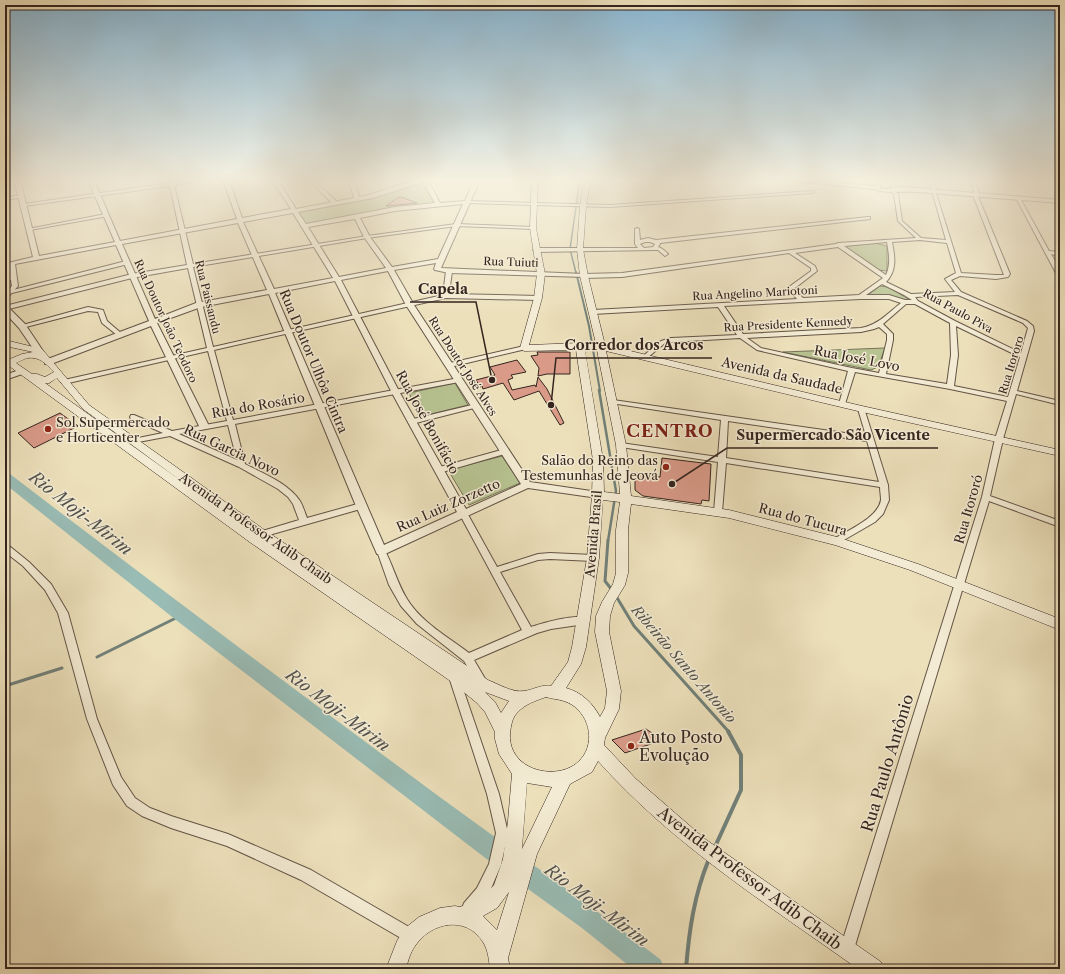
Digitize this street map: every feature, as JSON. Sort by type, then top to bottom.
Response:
[{"type":"main road","points":[[579,225],[577,249],[582,276],[594,312],[598,347],[613,402],[625,477],[622,530],[623,563],[619,585],[608,602],[603,616],[602,632],[614,691],[612,709],[597,742],[592,758],[585,767],[576,774],[565,778],[549,780],[534,778],[520,771],[511,762],[505,752],[502,741],[502,730],[505,718],[512,707],[522,698],[538,692],[556,691],[569,695],[581,702],[590,711],[596,723],[597,742]]},
{"type":"main road","points":[[524,348],[538,298],[541,274],[533,228]]},
{"type":"main road","points":[[5,343],[39,351]]},
{"type":"main road","name":"Avenida da Saudade","points":[[524,348],[583,346],[598,347],[862,409],[1060,452]]},
{"type":"main road","name":"Avenida Brasil","points":[[556,691],[574,664],[579,647],[601,496],[598,460],[583,346]]},
{"type":"main road","name":"Avenida Professor Adib Chaib","points":[[39,351],[86,407],[262,534],[483,684],[502,693],[522,698]]},
{"type":"main road","points":[[7,360],[34,354],[48,362]]},
{"type":"main road","name":"Avenida Professor Adib Chaib","points":[[7,360],[255,540],[454,676],[482,698],[490,707],[502,730]]},
{"type":"main road","points":[[22,372],[46,381],[62,378]]},
{"type":"main road","name":"Rua do Tucura","points":[[601,496],[718,512],[836,541],[959,585],[1060,625]]},
{"type":"main road","name":"Avenida Professor Adib Chaib","points":[[597,742],[651,805],[730,868],[874,969]]},
{"type":"main road","points":[[499,962],[512,883],[509,837],[520,771]]},
{"type":"main road","points":[[463,915],[490,902],[499,891],[512,883],[529,852],[565,778]]},
{"type":"main road","points":[[396,969],[402,949],[410,936],[429,920],[446,914],[463,915],[479,923],[492,937],[499,962]]},
{"type":"street","points":[[29,225],[36,258]]},
{"type":"street","points":[[30,229],[49,225]]},
{"type":"street","name":"Rua Doutor João Teodoro","points":[[110,225],[151,319],[204,426]]},
{"type":"street","name":"Rua Paissandu","points":[[181,225],[190,267],[196,306],[211,349],[242,466]]},
{"type":"street","points":[[5,297],[15,286],[11,263],[214,225]]},
{"type":"street","name":"Rua Doutor Ulhôa Cintra","points":[[242,225],[381,551]]},
{"type":"street","name":"Rua Doutor José Alves","points":[[361,225],[367,237],[390,269],[410,305],[527,485]]},
{"type":"street","points":[[39,351],[22,326],[5,308],[132,276],[367,237],[453,225]]},
{"type":"street","points":[[48,362],[119,334],[151,319],[196,306],[439,261],[456,225]]},
{"type":"street","points":[[468,225],[533,228]]},
{"type":"street","points":[[638,242],[646,240],[655,242],[802,225]]},
{"type":"street","points":[[905,225],[920,239]]},
{"type":"street","points":[[944,225],[959,274]]},
{"type":"street","points":[[959,293],[948,279],[959,274],[996,277],[1006,276],[1007,274],[988,225]]},
{"type":"street","points":[[1033,225],[1060,275]]},
{"type":"street","name":"Rua José Bonifácio","points":[[305,226],[337,279],[396,393],[528,631]]},
{"type":"street","points":[[637,229],[638,245],[642,248]]},
{"type":"street","points":[[582,276],[622,275],[838,244],[920,239],[949,242]]},
{"type":"street","points":[[859,297],[887,278],[892,266],[893,257],[889,240]]},
{"type":"street","points":[[655,242],[658,246],[655,248]]},
{"type":"street","points":[[838,244],[887,278]]},
{"type":"street","points":[[536,250],[655,248],[660,249],[666,254]]},
{"type":"street","points":[[789,251],[813,267],[814,271],[792,287],[794,294],[801,300]]},
{"type":"street","points":[[1047,252],[1060,254]]},
{"type":"street","name":"Rua Tuiuti","points":[[439,261],[436,269],[449,271],[582,276]]},
{"type":"street","points":[[12,291],[126,263]]},
{"type":"street","points":[[446,296],[449,271]]},
{"type":"street","points":[[5,279],[14,278]]},
{"type":"street","name":"Rua Paulo Piva","points":[[882,282],[910,296],[915,299],[916,302],[953,322],[1024,356]]},
{"type":"street","points":[[910,296],[959,293]]},
{"type":"street","name":"Rua Itororo","points":[[959,293],[1028,324],[1031,327],[1014,392],[999,439]]},
{"type":"street","points":[[62,378],[171,358],[446,296],[538,298]]},
{"type":"street","name":"Rua Angelino Mariotoni","points":[[594,312],[859,297],[889,297],[905,302],[916,302]]},
{"type":"street","name":"Rua Presidente Kennedy","points":[[645,357],[663,342],[671,340],[861,330],[872,328],[905,302]]},
{"type":"street","name":"Rua José Lovo","points":[[720,305],[741,336],[750,345],[770,353],[1011,400]]},
{"type":"street","points":[[22,326],[94,308],[101,310],[104,322],[119,334]]},
{"type":"street","points":[[950,387],[956,348],[953,322]]},
{"type":"street","points":[[879,324],[887,329],[890,334],[882,376]]},
{"type":"street","name":"Avenida da Saudade","points":[[450,365],[524,348]]},
{"type":"street","points":[[842,404],[852,370]]},
{"type":"street","points":[[5,378],[22,372]]},
{"type":"street","name":"Rua do Rosário","points":[[134,441],[204,426],[396,393],[458,380]]},
{"type":"street","points":[[1014,392],[1060,403]]},
{"type":"street","points":[[613,402],[871,439]]},
{"type":"street","points":[[412,422],[476,406]]},
{"type":"street","points":[[836,541],[872,520],[880,512],[885,500],[884,485],[862,409]]},
{"type":"street","name":"Rua Garcia Novo","points":[[134,417],[168,434],[242,466],[282,487],[297,503],[304,522]]},
{"type":"street","points":[[718,512],[725,419]]},
{"type":"street","name":"Rua Itororó","points":[[959,585],[986,497],[999,439]]},
{"type":"street","points":[[621,445],[722,459],[884,485]]},
{"type":"street","points":[[440,470],[505,451]]},
{"type":"street","name":"Rua do Tucura","points":[[527,485],[601,496]]},
{"type":"street","name":"Rua Luiz Zorzetto","points":[[381,551],[527,485]]},
{"type":"street","points":[[986,497],[1060,524]]},
{"type":"street","points":[[262,534],[361,506]]},
{"type":"street","points":[[5,547],[26,564],[48,587],[63,613],[92,719],[117,781],[130,802],[146,812],[171,822],[228,840],[306,875],[410,936]]},
{"type":"street","points":[[381,551],[394,585],[404,603],[420,621],[468,658],[483,684]]},
{"type":"street","points":[[494,571],[538,557],[550,556],[593,558]]},
{"type":"street","name":"Rua Paulo Antônio","points":[[846,950],[959,585]]},
{"type":"street","points":[[468,658],[528,631],[559,623],[582,621]]},
{"type":"street","points":[[454,676],[493,794],[509,837],[482,893],[463,915]]},
{"type":"green space","points":[[875,243],[887,246],[887,271],[878,270],[846,248],[847,246]]},
{"type":"green space","points":[[880,286],[888,287],[910,300],[904,301],[885,295],[869,294]]},
{"type":"green space","points":[[885,348],[878,367],[871,370],[783,352]]},
{"type":"green space","points":[[455,383],[468,405],[419,417],[409,393]]},
{"type":"green space","points":[[502,456],[520,483],[469,505],[448,470]]},
{"type":"building","points":[[537,352],[570,352],[570,374],[547,374],[538,376],[539,368],[531,356],[538,355]]},
{"type":"building","points":[[517,360],[526,372],[511,375],[513,378],[508,380],[512,390],[535,385],[536,387],[538,377],[547,389],[564,423],[560,425],[539,391],[514,400],[503,383],[483,389],[482,386],[480,387],[476,380],[495,375],[490,367]]},
{"type":"building","name":"Sol Supermercado e Horticenter","points":[[60,413],[78,426],[34,448],[18,433]]},
{"type":"building","points":[[662,458],[711,464],[709,501],[702,500],[701,504],[643,496],[635,490],[635,473],[660,477]]},
{"type":"building","name":"Auto Posto Evolução","points":[[646,729],[662,740],[625,753],[612,740]]},
{"type":"waterway","name":"Ribeirão Santo Antonio","points":[[573,225],[570,249],[576,273]]},
{"type":"waterway","name":"Ribeirão Santo Antonio","points":[[576,272],[589,326],[600,391]]},
{"type":"waterway","name":"Ribeirão Santo Antonio","points":[[599,390],[616,491],[608,541]]},
{"type":"waterway","name":"Rio Moji-Mirim","points":[[5,477],[182,615],[492,849],[590,920],[652,969]]},
{"type":"waterway","name":"Ribeirão Santo Antonio","points":[[608,540],[605,581],[612,590]]},
{"type":"waterway","name":"Ribeirão Santo Antonio","points":[[616,596],[634,626],[729,732]]},
{"type":"waterway","points":[[97,657],[182,615]]},
{"type":"waterway","points":[[5,686],[62,668]]},
{"type":"waterway","name":"Ribeirão Santo Antonio","points":[[714,849],[741,790],[741,755],[728,731]]},
{"type":"waterway","name":"Ribeirão Santo Antonio","points":[[686,969],[693,913],[709,859]]},
{"type":"place","name":"Capela","points":[[492,380]]},
{"type":"place","name":"Corredor dos Arcos","points":[[551,405]]},
{"type":"place","name":"Sol Supermercado e Horticenter","points":[[48,429]]},
{"type":"place","name":"Salão do Reino das Testemunhas de Jeová","points":[[666,467]]},
{"type":"place","name":"Supermercado São Vicente","points":[[672,484]]},
{"type":"place","name":"Auto Posto Evolução","points":[[631,746]]},
{"type":"district","name":"CENTRO","points":[[670,431]]}]
